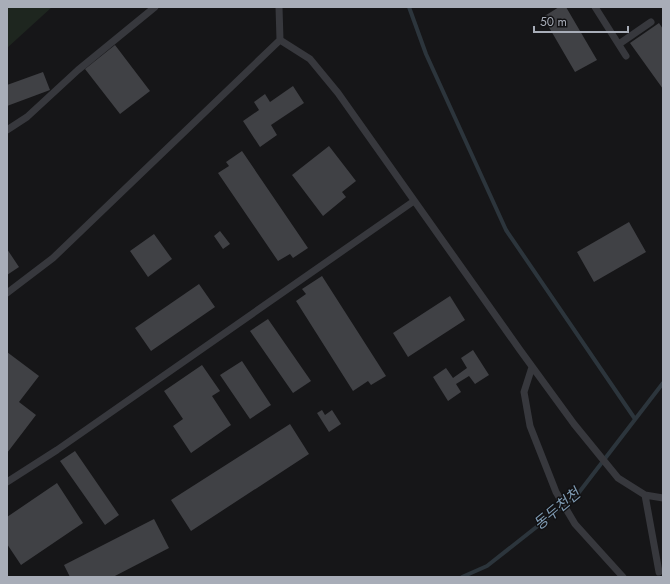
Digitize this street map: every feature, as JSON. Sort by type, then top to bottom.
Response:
[{"type":"lane","points":[[7,130],[27,117],[78,70],[155,7]]},
{"type":"lane","points":[[7,293],[53,258],[280,40],[279,7]]},
{"type":"lane","points":[[595,7],[626,56]]},
{"type":"lane","points":[[619,44],[651,22]]},
{"type":"lane","points":[[280,40],[310,59],[338,93],[532,367],[574,424],[618,478],[645,495],[663,498]]},
{"type":"lane","points":[[7,482],[57,450],[414,200]]},
{"type":"lane","points":[[532,367],[524,392],[530,426],[556,492],[575,524],[624,577]]},
{"type":"lane","points":[[645,495],[659,572]]},
{"type":"shaded area","points":[[7,7],[52,7],[7,48]]},
{"type":"building","points":[[559,7],[566,7],[597,60],[575,72],[543,17]]},
{"type":"building","points":[[659,23],[663,29],[663,89],[630,43]]},
{"type":"building","points":[[115,45],[150,91],[120,114],[85,69]]},
{"type":"building","points":[[43,72],[50,90],[7,106],[7,85]]},
{"type":"building","points":[[293,86],[304,103],[271,125],[277,135],[260,147],[243,121],[259,110],[254,102],[265,94],[270,102]]},
{"type":"building","points":[[329,146],[356,181],[342,192],[346,197],[323,216],[292,175]]},
{"type":"building","points":[[242,151],[308,248],[293,258],[290,254],[278,261],[218,173],[229,166],[226,162]]},
{"type":"building","points":[[629,222],[646,252],[594,282],[577,252]]},
{"type":"building","points":[[220,231],[230,244],[223,249],[214,236]]},
{"type":"building","points":[[154,234],[172,259],[148,277],[130,251]]},
{"type":"building","points":[[7,249],[19,267],[7,275]]},
{"type":"building","points":[[322,276],[386,376],[371,385],[368,381],[353,391],[296,301],[306,294],[302,289]]},
{"type":"building","points":[[199,284],[215,307],[151,351],[135,328]]},
{"type":"building","points":[[450,296],[465,320],[408,357],[393,333]]},
{"type":"building","points":[[268,319],[311,381],[293,393],[250,331]]},
{"type":"building","points":[[473,350],[489,375],[475,384],[469,376],[456,384],[461,392],[448,401],[433,377],[446,368],[453,378],[467,368],[461,358]]},
{"type":"building","points":[[7,352],[39,376],[19,402],[36,415],[7,453]]},
{"type":"building","points":[[242,361],[271,405],[250,419],[220,375]]},
{"type":"building","points":[[202,365],[220,391],[212,396],[231,425],[191,453],[173,426],[183,419],[164,391]]},
{"type":"building","points":[[322,410],[325,415],[332,410],[341,424],[329,432],[317,413]]},
{"type":"building","points":[[290,424],[309,454],[191,531],[171,500]]},
{"type":"building","points":[[75,451],[119,515],[105,525],[60,461]]},
{"type":"building","points":[[57,483],[83,523],[21,565],[7,544],[7,517]]},
{"type":"building","points":[[154,519],[169,548],[113,577],[70,577],[64,565]]},
{"type":"waterway","points":[[409,7],[426,54],[506,230],[635,419]]},
{"type":"waterway","name":"동두천천","points":[[462,577],[487,566],[577,495],[663,383]]}]
